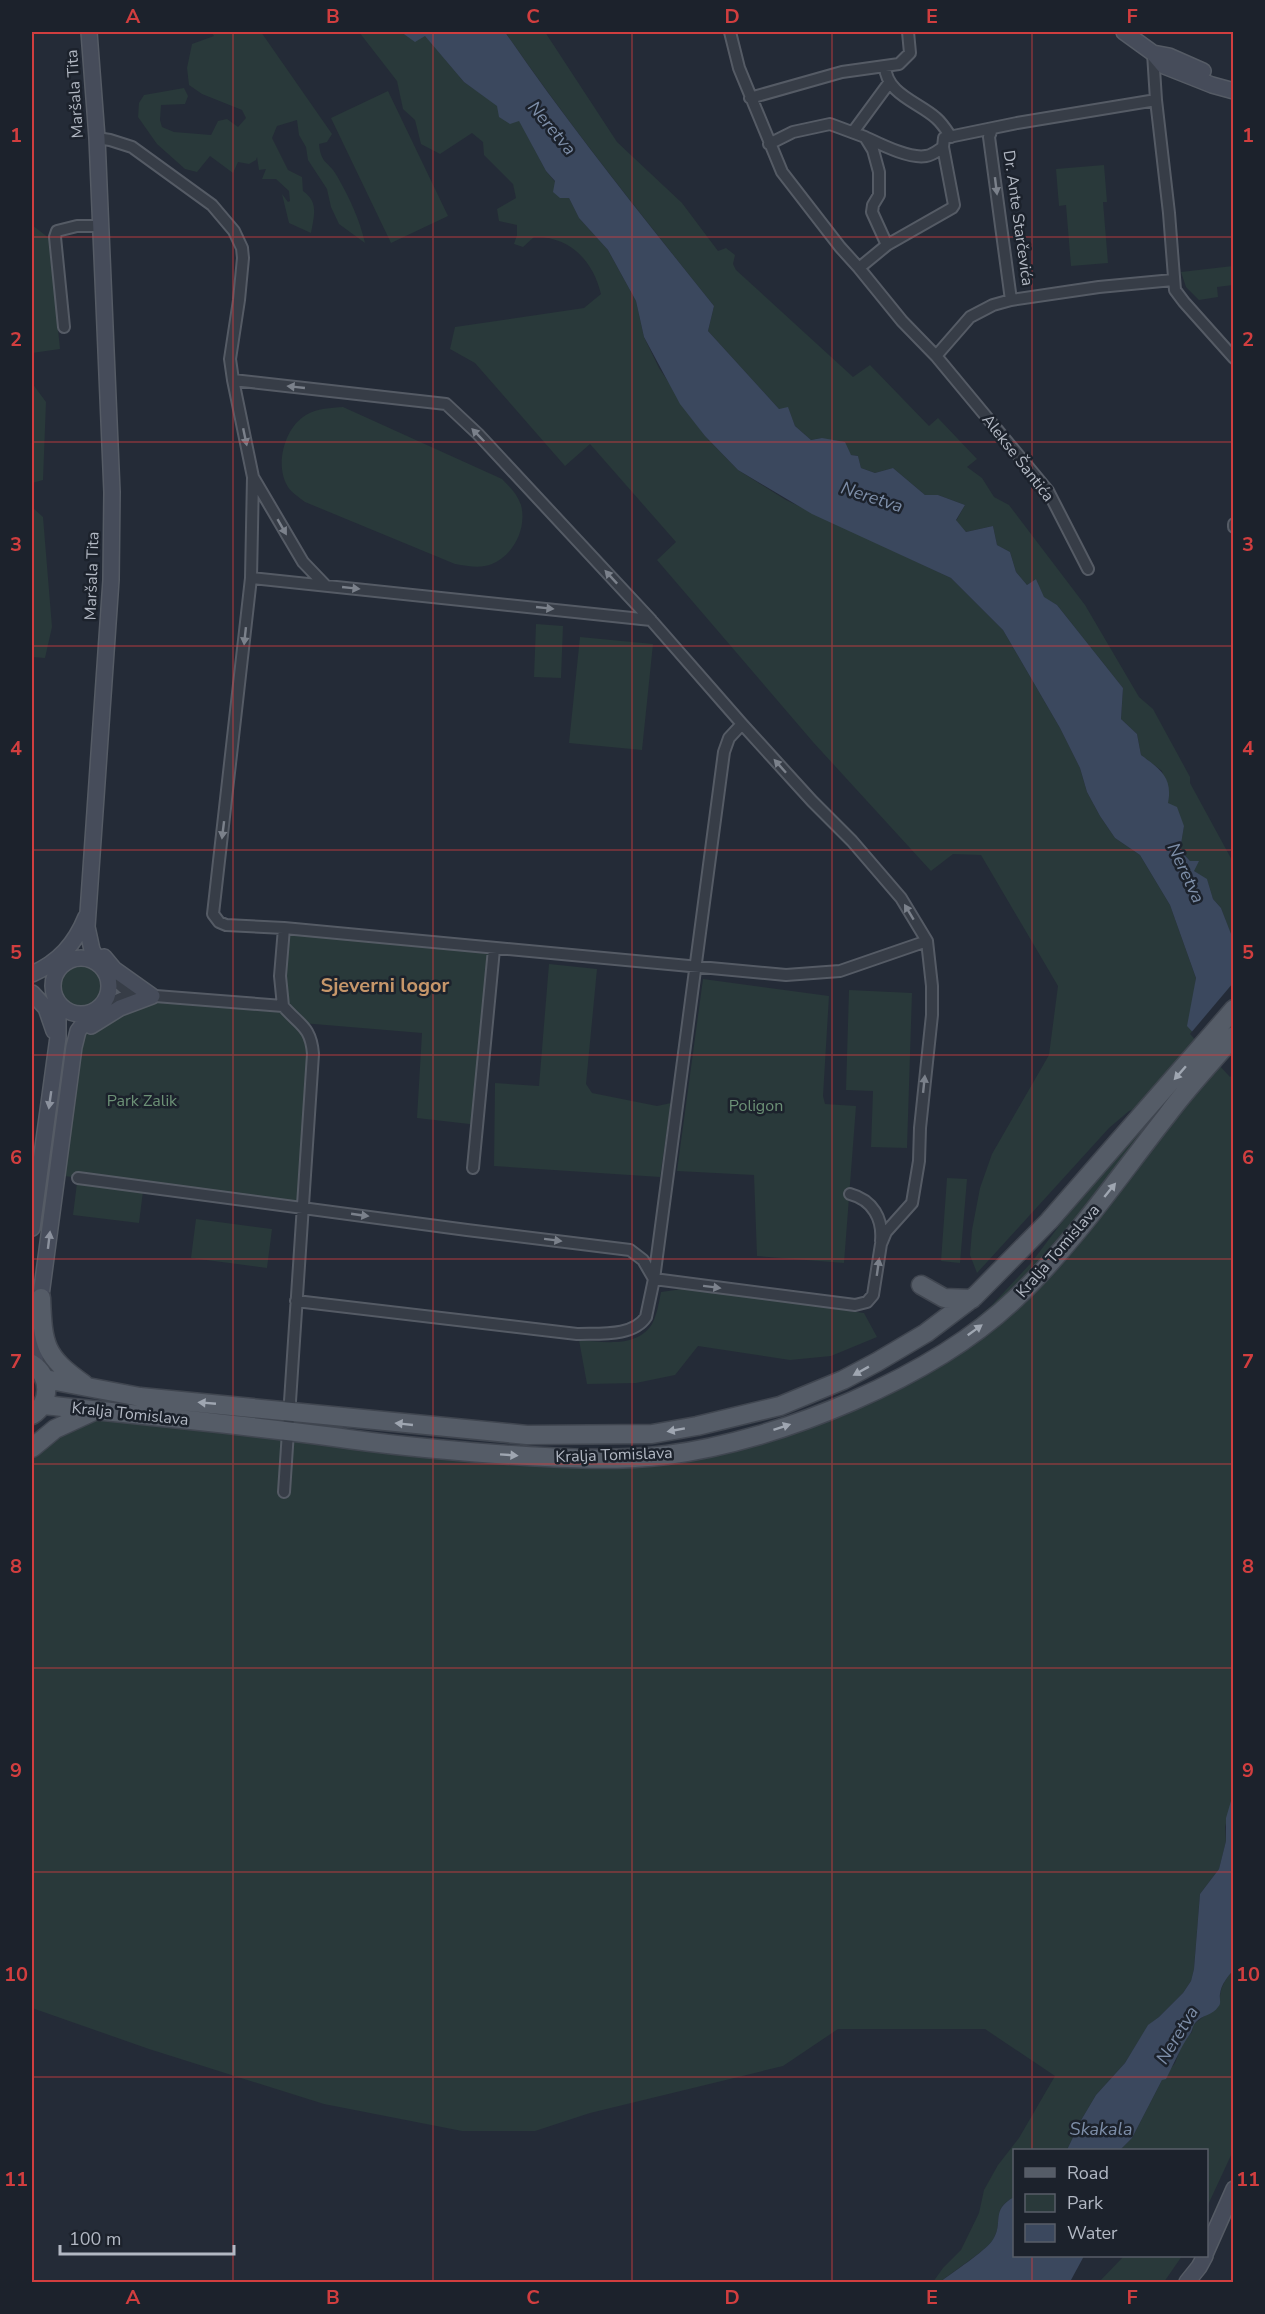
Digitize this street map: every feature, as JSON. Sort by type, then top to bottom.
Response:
[{"type":"main road","points":[[1162,1107],[1233,1009]]},
{"type":"main road","points":[[1162,1107],[1233,1036]]},
{"type":"main road","name":"Kralja Tomislava","points":[[37,1370],[90,1388],[140,1397],[527,1435],[652,1434],[697,1426],[780,1406],[843,1380],[922,1335],[972,1299],[1004,1269],[1162,1107]]},
{"type":"main road","name":"Kralja Tomislava","points":[[37,1410],[95,1411],[531,1457],[590,1458],[665,1455],[750,1437],[814,1416],[876,1389],[931,1360],[988,1321],[1016,1298],[1066,1244],[1115,1185],[1162,1107]]},
{"type":"main road","points":[[921,1285],[945,1298],[972,1299]]},
{"type":"main road","points":[[41,1298],[43,1334],[48,1352],[58,1363],[90,1388]]},
{"type":"main road","points":[[37,1370],[46,1397],[37,1410]]},
{"type":"main road","points":[[32,1448],[55,1429],[95,1411]]},
{"type":"street","name":"Maršala Tita","points":[[66,962],[81,941],[87,927],[111,580],[112,492],[97,138],[89,32]]},
{"type":"street","name":"Alekse Šantića","points":[[730,32],[739,68],[750,98],[782,172],[840,248],[902,321],[936,356],[1048,491],[1088,569]]},
{"type":"street","points":[[750,98],[842,72],[899,64],[910,53],[908,32]]},
{"type":"street","points":[[1124,32],[1153,53],[1164,66],[1233,91]]},
{"type":"street","points":[[1153,53],[1169,56],[1233,81]]},
{"type":"street","points":[[1153,53],[1169,213],[1173,279],[1177,295],[1233,358]]},
{"type":"street","points":[[885,66],[885,76],[889,83],[936,118],[951,137]]},
{"type":"street","points":[[853,132],[889,83]]},
{"type":"street","name":"Dr. Ante Starčevića","points":[[1011,300],[989,137],[992,129],[1156,100]]},
{"type":"street","points":[[769,144],[793,132],[830,124],[897,151],[923,157],[943,147]]},
{"type":"street","points":[[859,268],[887,245],[954,205],[943,147],[944,138],[992,129]]},
{"type":"street","points":[[865,137],[873,150],[879,172],[879,195],[872,212],[887,245]]},
{"type":"street","points":[[97,138],[132,147],[212,205],[234,231],[242,248],[243,258],[230,359],[232,380],[253,477],[251,578],[213,914],[219,922],[226,925],[284,928],[786,975],[840,971],[927,941]]},
{"type":"street","points":[[64,327],[55,237],[57,231],[76,226],[101,226]]},
{"type":"street","points":[[936,356],[970,317],[982,309],[1011,300],[1173,279]]},
{"type":"street","points":[[232,380],[446,404],[478,434],[651,620],[742,724],[852,841],[901,898],[927,941],[932,1015],[912,1203],[886,1232],[881,1244]]},
{"type":"street","points":[[253,477],[303,562],[325,585]]},
{"type":"street","points":[[251,578],[651,620]]},
{"type":"street","points":[[296,1300],[577,1334],[613,1332],[634,1328],[643,1322],[654,1279],[724,752],[729,738],[742,724]]},
{"type":"street","points":[[32,974],[51,964],[68,950],[79,933],[89,909]]},
{"type":"street","points":[[89,909],[96,941],[104,957],[114,969],[152,996]]},
{"type":"street","name":"Maršala Tita","points":[[87,927],[92,950],[104,970]]},
{"type":"street","points":[[283,1006],[280,976],[284,928]]},
{"type":"street","points":[[474,1168],[494,949]]},
{"type":"street","points":[[32,984],[55,974],[66,962],[84,958],[93,960],[130,994]]},
{"type":"street","points":[[37,1370],[36,1333],[74,1047],[78,1031],[106,1000],[109,991],[104,970]]},
{"type":"street","points":[[55,974],[53,991],[57,1001],[64,1010],[73,1014],[83,1015],[130,994],[283,1006],[301,1023],[312,1039],[313,1053],[284,1492]]},
{"type":"street","points":[[32,984],[57,1001]]},
{"type":"street","points":[[32,993],[46,1008],[58,1042]]},
{"type":"street","points":[[74,1047],[86,1029],[97,1021],[120,1008],[152,996]]},
{"type":"street","points":[[32,1228],[58,1042],[57,1001]]},
{"type":"street","points":[[78,1178],[630,1250],[644,1260],[654,1279]]},
{"type":"street","points":[[654,1279],[855,1305],[867,1302],[873,1294],[882,1228],[877,1214],[869,1203],[850,1194]]},
{"type":"street","points":[[1208,2249],[1233,2189]]},
{"type":"street","points":[[1187,2283],[1205,2257]]},
{"type":"green space","points":[[211,32],[261,32],[332,134],[327,142],[319,144],[320,151],[350,200],[365,243],[339,224],[331,207],[327,189],[308,160],[306,147],[299,135],[297,120],[277,126],[272,138],[288,170],[302,177],[303,191],[311,200],[314,210],[311,233],[289,223],[282,194],[288,202],[290,201],[289,191],[276,179],[262,179],[266,169],[259,170],[257,157],[249,164],[238,162],[233,173],[210,156],[197,172],[185,169],[157,144],[138,117],[139,103],[144,95],[184,88],[188,96],[185,104],[161,105],[162,127],[174,132],[211,135],[218,121],[227,119],[238,127],[246,118],[242,110],[202,94],[189,85],[187,68],[192,44],[214,36]]},
{"type":"green space","points":[[359,32],[401,32],[415,41],[425,35],[464,82],[519,120],[546,171],[569,198],[579,218],[608,250],[636,301],[644,337],[659,368],[705,436],[738,470],[786,500],[951,578],[1003,630],[1060,728],[1080,768],[1087,792],[1100,816],[1115,838],[1140,855],[1170,905],[1196,978],[1194,994],[1204,1044],[1155,1101],[1129,1111],[1109,1128],[977,1273],[970,1255],[980,1188],[992,1154],[1049,1055],[1058,986],[981,855],[953,854],[931,871],[813,742],[657,560],[676,542],[590,444],[565,466],[475,363],[450,349],[455,327],[584,308],[601,294],[586,261],[569,246],[559,241],[534,237],[523,247],[514,244],[517,225],[499,221],[497,209],[516,198],[513,184],[484,155],[483,142],[472,133],[440,154],[421,144],[415,120],[403,109],[397,81]]},
{"type":"green space","points":[[505,32],[545,32],[617,142],[682,203],[718,251],[726,248],[735,255],[733,264],[736,270],[853,377],[870,365],[929,426],[938,418],[977,459],[967,467],[982,478],[994,497],[1009,505],[1085,605],[1139,697],[1153,709],[1190,777],[1190,783],[1233,862],[1233,940],[1221,908],[1213,899],[1207,880],[1194,871],[1190,861],[1180,850],[1184,826],[1168,803],[1162,771],[1141,755],[1137,734],[1121,719],[1123,688],[1057,605],[1044,598],[1036,579],[1027,585],[1016,572],[1010,552],[997,545],[993,526],[966,532],[956,521],[965,505],[938,495],[925,495],[893,468],[875,473],[861,468],[858,456],[851,455],[822,438],[811,440],[795,426],[788,408],[779,409],[708,331],[714,306],[633,205]]},
{"type":"green space","points":[[388,91],[448,216],[391,243],[331,118]]},
{"type":"green space","points":[[1104,165],[1107,202],[1103,202],[1108,263],[1071,266],[1066,205],[1059,206],[1056,169]]},
{"type":"green space","points":[[32,225],[49,238],[60,349],[32,353]]},
{"type":"green space","points":[[1233,266],[1233,285],[1217,287],[1218,297],[1199,300],[1186,287],[1181,272]]},
{"type":"green space","points":[[32,383],[46,402],[43,480],[32,483]]},
{"type":"green space","points":[[343,407],[502,479],[517,497],[522,514],[517,540],[507,554],[492,564],[483,566],[455,564],[305,502],[293,493],[284,478],[282,468],[284,447],[292,428],[310,413]]},
{"type":"green space","points":[[32,507],[43,517],[52,627],[45,658],[32,657]]},
{"type":"green space","points":[[536,624],[563,626],[561,678],[534,677]]},
{"type":"green space","points":[[580,637],[653,644],[642,750],[569,743]]},
{"type":"green space","name":"Park Zalik","points":[[283,930],[494,951],[478,1125],[417,1118],[422,1033],[302,1023],[312,1039],[302,1208],[57,1175],[74,1047],[86,1029],[152,996],[283,1006]]},
{"type":"green space","points":[[81,959],[91,961],[100,967],[106,976],[108,986],[106,996],[100,1005],[91,1011],[81,1013],[71,1011],[62,1005],[56,996],[54,986],[56,976],[62,967],[71,961]]},
{"type":"green space","points":[[549,964],[597,969],[586,1084],[592,1093],[657,1106],[671,1103],[660,1177],[494,1166],[495,1083],[539,1086]]},
{"type":"green space","name":"Poligon","points":[[703,979],[829,996],[823,1096],[825,1104],[856,1106],[844,1263],[757,1256],[754,1175],[677,1171]]},
{"type":"green space","points":[[849,990],[912,993],[907,1148],[871,1147],[873,1091],[846,1090]]},
{"type":"green space","points":[[1216,1056],[1234,1076],[1234,1794],[1225,1827],[1226,1841],[1219,1869],[1200,1894],[1191,1981],[1183,1993],[1148,2026],[1125,2063],[1096,2095],[1067,2149],[1013,2149],[1013,2198],[1006,2202],[999,2212],[996,2235],[982,2250],[940,2282],[933,2282],[961,2250],[979,2213],[984,2190],[998,2165],[1019,2138],[1055,2076],[985,2029],[838,2029],[783,2066],[590,2113],[535,2131],[462,2131],[324,2104],[149,2049],[32,2008],[32,1448],[79,1417],[330,1437],[665,1455],[850,1401],[1016,1298]]},
{"type":"green space","points":[[1158,1107],[1162,1110],[1104,1186],[1002,1302],[958,1334],[992,1305],[1031,1263],[1062,1222]]},
{"type":"green space","points":[[947,1178],[967,1179],[960,1263],[941,1261]]},
{"type":"green space","points":[[77,1183],[143,1191],[139,1223],[73,1215]]},
{"type":"green space","points":[[196,1219],[272,1229],[267,1268],[191,1258]]},
{"type":"green space","points":[[689,1288],[864,1313],[877,1337],[831,1356],[790,1360],[698,1346],[675,1375],[636,1383],[587,1384],[579,1340],[619,1342],[638,1337],[652,1324],[657,1313],[661,1292]]},
{"type":"green space","points":[[1233,1970],[1233,2151],[1208,2205],[1208,2149],[1121,2149],[1132,2138],[1162,2080],[1175,2063],[1183,2042],[1192,2032],[1193,2025],[1220,2003],[1220,1993]]},
{"type":"green space","points":[[1123,2257],[1181,2257],[1164,2282],[1099,2282]]},
{"type":"water","name":"Neretva","points":[[401,32],[505,32],[581,137],[714,306],[708,331],[779,409],[788,407],[795,426],[811,440],[822,438],[845,442],[851,455],[858,456],[861,468],[875,473],[893,468],[925,495],[938,495],[965,505],[956,520],[966,532],[993,526],[997,545],[1010,552],[1016,572],[1027,585],[1036,579],[1044,597],[1057,605],[1123,688],[1121,719],[1137,734],[1141,755],[1164,774],[1169,786],[1168,803],[1177,807],[1184,826],[1180,850],[1190,861],[1199,861],[1194,871],[1207,879],[1213,899],[1221,908],[1233,939],[1233,1076],[1187,1026],[1196,978],[1170,905],[1140,855],[1115,838],[1100,816],[1087,792],[1080,768],[1060,728],[1003,630],[951,578],[812,514],[738,470],[705,436],[680,404],[644,337],[636,301],[608,250],[579,218],[569,198],[560,198],[553,192],[555,181],[546,171],[519,121],[510,124],[499,117],[497,106],[464,82],[425,36],[415,42]]},
{"type":"water","points":[[1233,1794],[1233,1970],[1222,1987],[1219,2005],[1195,2024],[1132,2138],[1121,2149],[1067,2149],[1096,2095],[1125,2063],[1148,2025],[1183,1993],[1191,1981],[1200,1894],[1219,1869],[1226,1841],[1226,1818]]},
{"type":"water","points":[[1013,2198],[1013,2257],[1083,2257],[1071,2280],[1068,2282],[940,2282],[976,2256],[992,2241],[996,2235],[999,2212],[1006,2202]]},
{"type":"pier","points":[[1233,983],[1234,1073],[1230,1077],[1190,1034]]},
{"type":"district","name":"Sjeverni logor","points":[[385,985]]},
{"type":"water label","name":"Skakala","points":[[1101,2129]]}]
